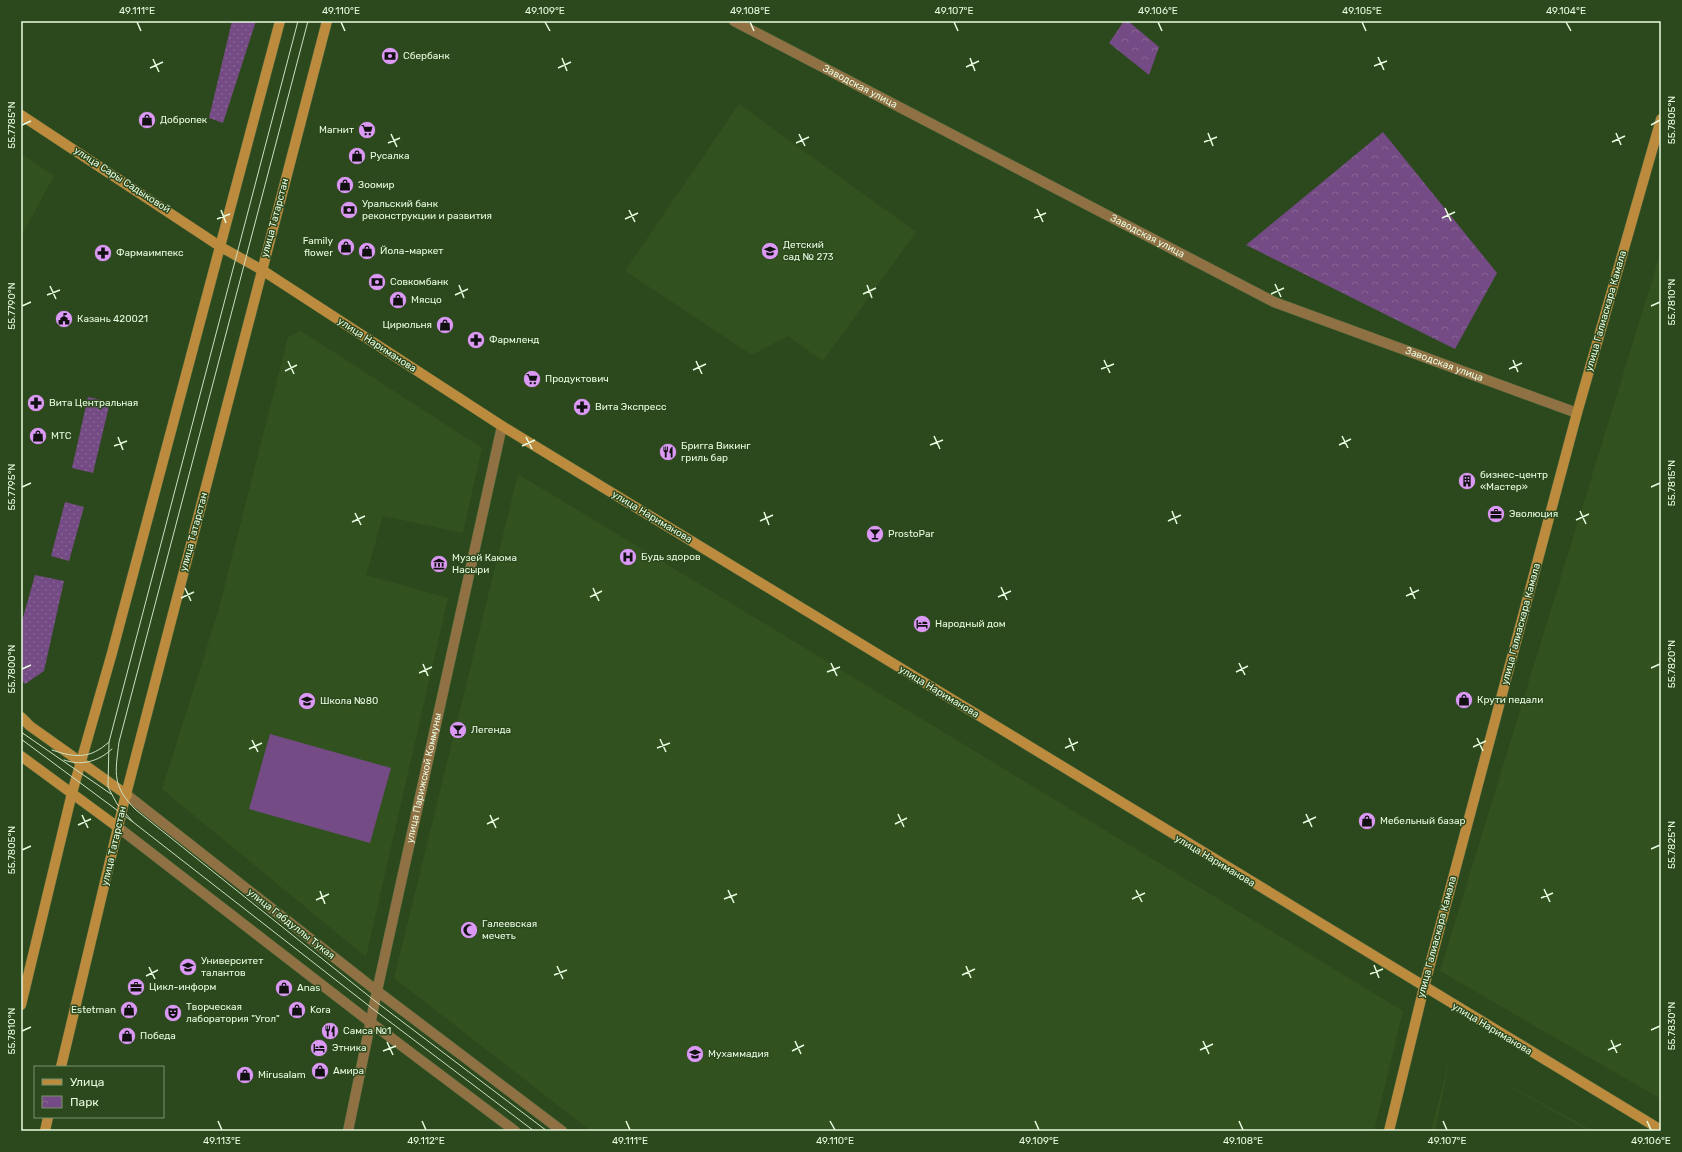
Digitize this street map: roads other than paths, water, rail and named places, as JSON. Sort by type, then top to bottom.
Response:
[{"type":"main road","points":[[21,1005],[72,793],[221,247],[280,21]]},
{"type":"main road","name":"улица Татарстан","points":[[61,1066],[126,795],[327,21]]},
{"type":"main road","name":"улица Сары Садыковой","points":[[21,115],[221,247]]},
{"type":"main road","name":"улица Галиаскара Камала","points":[[1389,1131],[1424,987],[1577,413],[1661,119]]},
{"type":"main road","name":"улица Нариманова","points":[[221,247],[262,270],[502,426],[1661,1130]]},
{"type":"main road","name":"улица Габдуллы Тукая","points":[[21,717],[30,726],[126,795]]},
{"type":"main road","points":[[21,756],[119,828]]},
{"type":"main road","points":[[45,1131],[48,1118]]},
{"type":"street","name":"Заводская улица","points":[[734,21],[1274,302],[1577,413]]},
{"type":"street","name":"улица Парижской Коммуны","points":[[348,1131],[370,1022],[502,426]]},
{"type":"street","name":"улица Габдуллы Тукая","points":[[126,795],[377,991],[562,1131]]},
{"type":"street","points":[[119,828],[370,1022],[515,1131]]},
{"type":"tram line","points":[[133,822],[117,804],[108,787],[109,742],[298,21]]},
{"type":"tram line","points":[[308,21],[119,742],[116,771],[117,779],[123,794],[136,810],[375,1001],[547,1131]]},
{"type":"tram line","points":[[21,732],[111,794]]},
{"type":"tram line","points":[[21,739],[133,822],[373,1009],[534,1131]]},
{"type":"tram line","points":[[52,750],[68,755],[82,755],[95,752],[109,742]]},
{"type":"tram line","points":[[64,760],[77,763],[89,762],[101,757],[112,749]]},
{"type":"place","name":"Сбербанк","points":[[390,56]]},
{"type":"place","name":"Добропек","points":[[147,120]]},
{"type":"place","name":"Магнит","points":[[367,130]]},
{"type":"place","name":"Русалка","points":[[357,156]]},
{"type":"place","name":"Зоомир","points":[[345,185]]},
{"type":"place","name":"Уральский банк реконструкции и развития","points":[[349,210]]},
{"type":"place","name":"Family flower","points":[[346,247]]},
{"type":"place","name":"Йола-маркет","points":[[367,251]]},
{"type":"place","name":"Детский сад № 273","points":[[770,251]]},
{"type":"place","name":"Фармаимпекс","points":[[103,253]]},
{"type":"place","name":"Совкомбанк","points":[[377,282]]},
{"type":"place","name":"Мясцо","points":[[398,300]]},
{"type":"place","name":"Казань 420021","points":[[64,319]]},
{"type":"place","name":"Цирюльня","points":[[445,325]]},
{"type":"place","name":"Фармленд","points":[[476,340]]},
{"type":"place","name":"Продуктович","points":[[532,379]]},
{"type":"place","name":"Вита Центральная","points":[[36,403]]},
{"type":"place","name":"Вита Экспресс","points":[[582,407]]},
{"type":"place","name":"МТС","points":[[38,436]]},
{"type":"place","name":"Бригга Викинг гриль бар","points":[[668,452]]},
{"type":"place","name":"бизнес-центр «Мастер»","points":[[1467,481]]},
{"type":"place","name":"Эволюция","points":[[1496,514]]},
{"type":"place","name":"ProstoPar","points":[[875,534]]},
{"type":"place","name":"Будь здоров","points":[[628,557]]},
{"type":"place","name":"Музей Каюма Насыри","points":[[439,564]]},
{"type":"place","name":"Народный дом","points":[[922,624]]},
{"type":"place","name":"Крути педали","points":[[1464,700]]},
{"type":"place","name":"Школа №80","points":[[307,701]]},
{"type":"place","name":"Легенда","points":[[458,730]]},
{"type":"place","name":"Мебельный базар","points":[[1367,821]]},
{"type":"place","name":"Галеевская мечеть","points":[[469,930]]},
{"type":"place","name":"Университет талантов","points":[[188,967]]},
{"type":"place","name":"Цикл-информ","points":[[136,987]]},
{"type":"place","name":"Anas","points":[[284,988]]},
{"type":"place","name":"Estetman","points":[[129,1010]]},
{"type":"place","name":"Kora","points":[[297,1010]]},
{"type":"place","name":"Творческая лаборатория \"Угол\"","points":[[173,1013]]},
{"type":"place","name":"Самса №1","points":[[330,1031]]},
{"type":"place","name":"Победа","points":[[127,1036]]},
{"type":"place","name":"Этника","points":[[319,1048]]},
{"type":"place","name":"Мухаммадия","points":[[695,1054]]},
{"type":"place","name":"Амира","points":[[320,1071]]},
{"type":"place","name":"Mirusalam","points":[[245,1075]]}]
